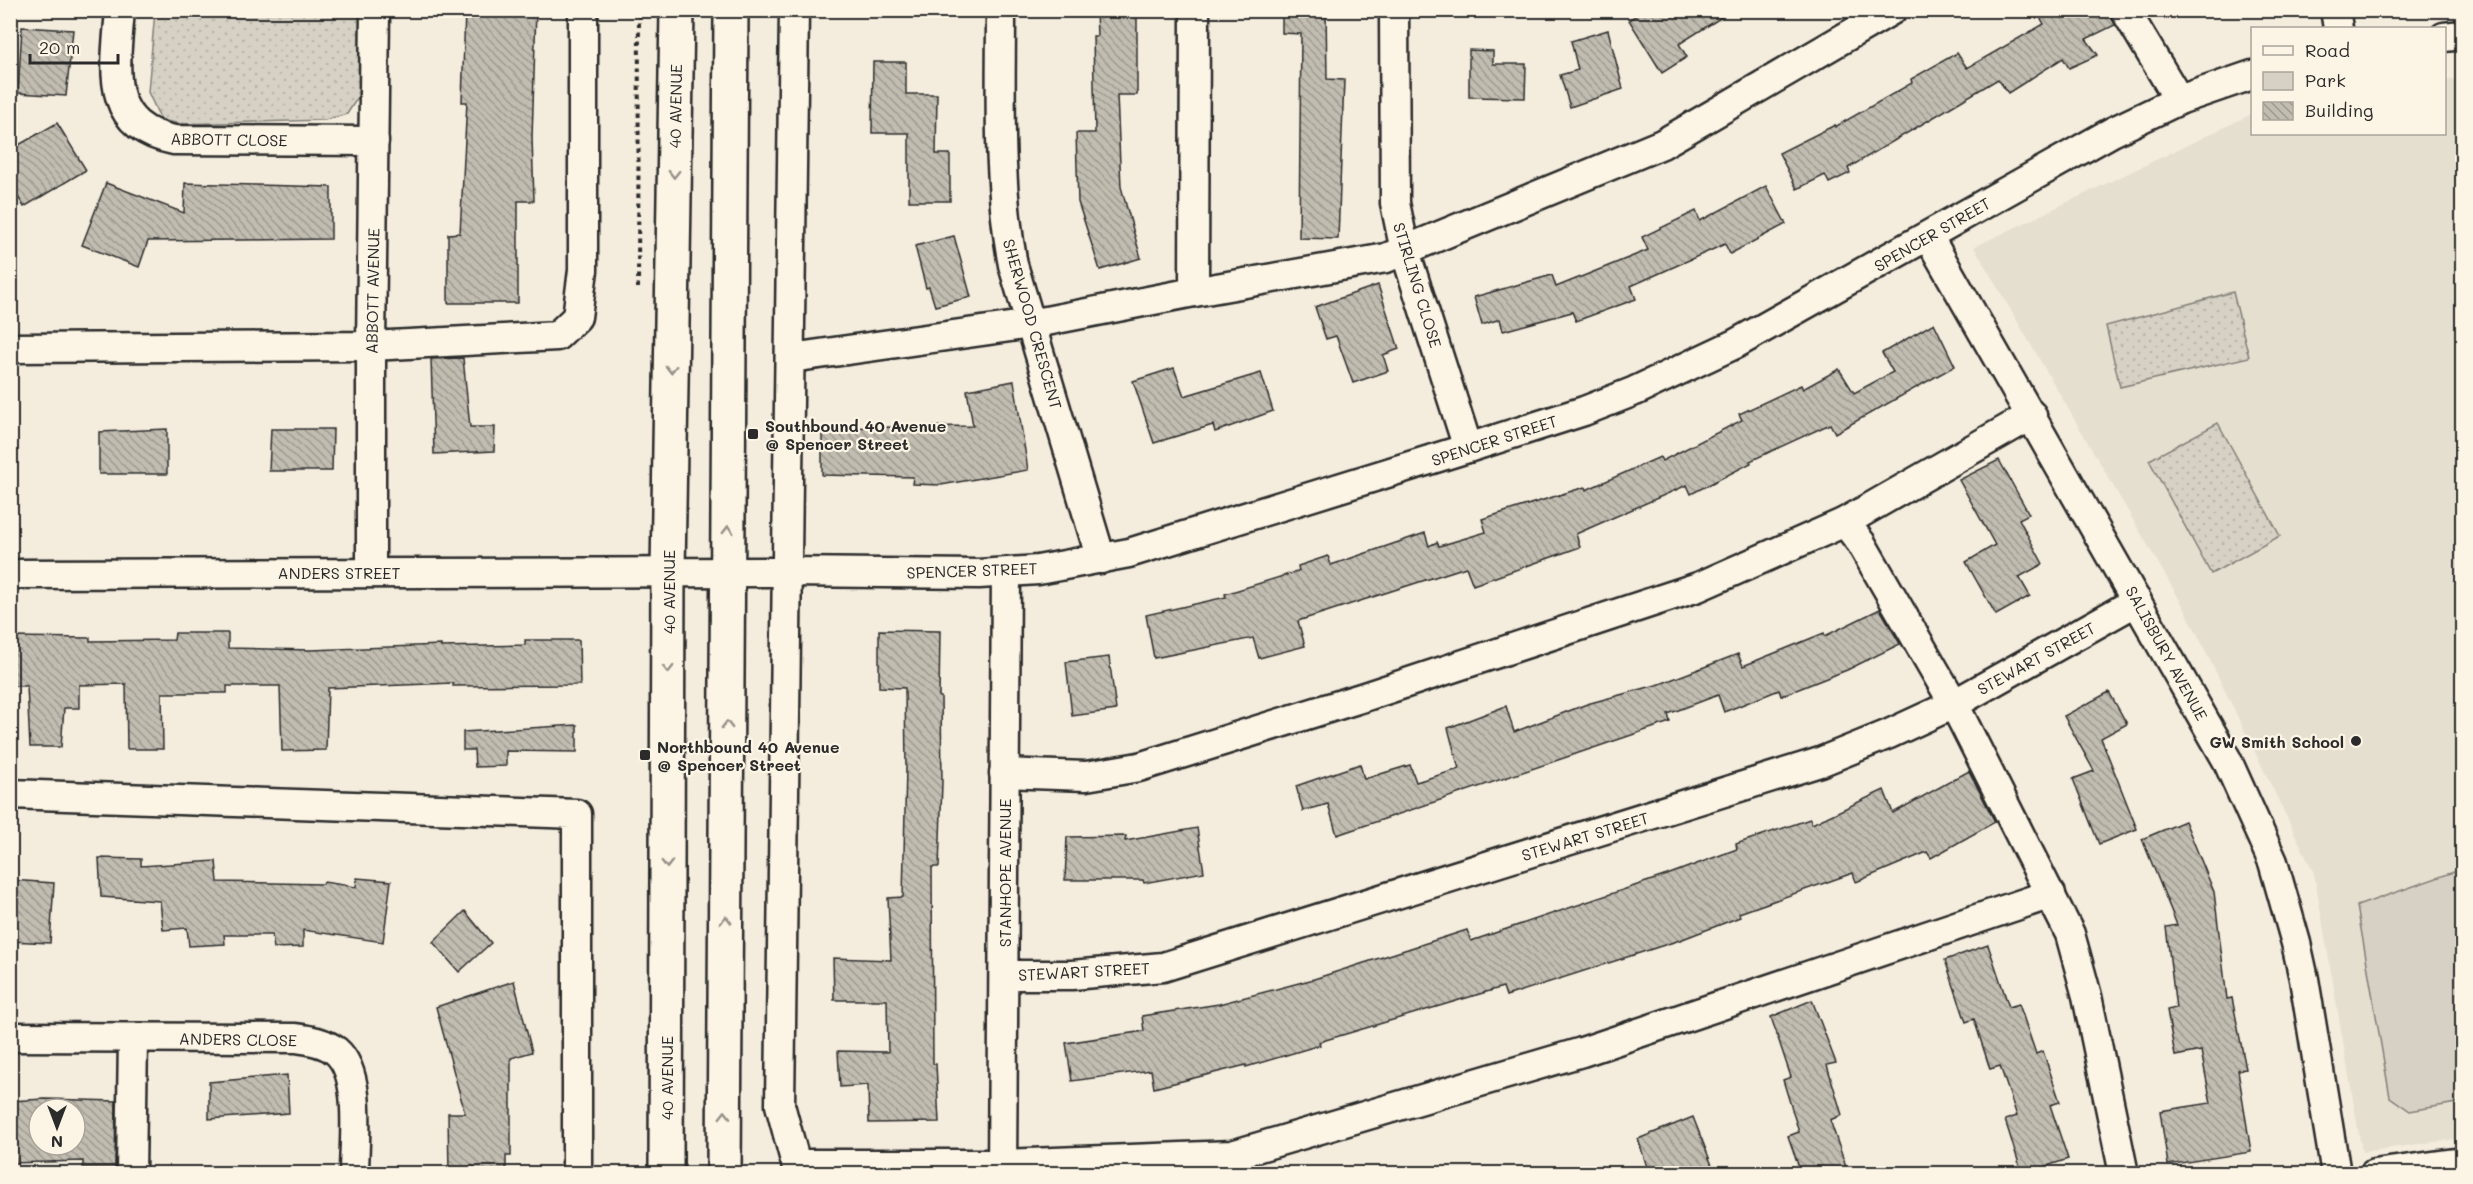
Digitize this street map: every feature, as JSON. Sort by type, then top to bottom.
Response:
[{"type":"main road","name":"40 AVENUE","points":[[666,1173],[668,572],[677,10]]},
{"type":"main road","points":[[724,1173],[731,10]]},
{"type":"street","name":"ABBOTT CLOSE","points":[[120,10],[115,77],[117,89],[127,114],[140,127],[158,137],[174,140],[374,141]]},
{"type":"street","name":"ABBOTT AVENUE","points":[[371,572],[375,10]]},
{"type":"street","points":[[10,348],[371,346],[557,336],[577,317],[583,270],[583,10]]},
{"type":"street","points":[[794,10],[780,1106],[796,1164],[1002,1169],[1232,1155],[1582,1052],[2051,894]]},
{"type":"street","name":"SHERWOOD CRESCENT","points":[[1001,10],[1002,198],[1013,265],[1101,559]]},
{"type":"street","points":[[1194,292],[1195,10]]},
{"type":"street","name":"STIRLING CLOSE","points":[[1394,10],[1395,203],[1405,251],[1468,448]]},
{"type":"street","points":[[791,358],[1030,324],[1194,292],[1377,261],[1662,144],[1893,10]]},
{"type":"street","points":[[2126,10],[2179,100]]},
{"type":"street","points":[[2335,10],[2338,27]]},
{"type":"street","points":[[2446,37],[2463,35]]},
{"type":"street","name":"SPENCER STREET","points":[[668,572],[1006,573],[1101,559],[1155,546],[1468,448],[1584,411],[1664,378],[1735,344],[2091,143],[2179,100],[2251,76]]},
{"type":"street","name":"SALISBURY AVENUE","points":[[1928,236],[2227,760],[2273,862],[2302,970],[2336,1173]]},
{"type":"street","points":[[1004,774],[1086,776],[1139,767],[1376,693],[1698,587],[1845,522],[2032,415]]},
{"type":"street","points":[[1845,522],[1861,543],[1954,704],[2070,934],[2087,996],[2124,1173]]},
{"type":"street","name":"ANDERS STREET","points":[[10,573],[668,572]]},
{"type":"street","name":"STANHOPE AVENUE","points":[[1002,1169],[1006,573]]},
{"type":"street","name":"STEWART STREET","points":[[1004,975],[1072,975],[1128,972],[1163,967],[1820,762],[1954,704],[2137,601]]},
{"type":"street","points":[[10,794],[577,814],[577,1173]]},
{"type":"street","name":"ANDERS CLOSE","points":[[10,1037],[296,1038],[326,1045],[337,1052],[347,1066],[353,1085],[354,1173]]},
{"type":"street","points":[[131,1173],[133,1038]]},
{"type":"street","points":[[2374,1173],[2463,1162]]},
{"type":"path","points":[[638,298],[639,10]]},
{"type":"shaded area","name":"GW Smith School","points":[[2462,78],[2462,1138],[2362,1152],[2314,873],[2185,609],[1974,247],[2251,114],[2251,135],[2446,135],[2446,81]]},
{"type":"green space","points":[[155,11],[361,11],[360,94],[347,114],[325,120],[181,124],[161,120],[148,92]]},
{"type":"green space","points":[[2233,292],[2249,357],[2120,387],[2106,326]]},
{"type":"green space","points":[[2218,423],[2280,536],[2211,574],[2149,460]]},
{"type":"green space","points":[[2462,869],[2462,1102],[2410,1111],[2390,1097],[2357,906]]},
{"type":"building","points":[[465,10],[536,10],[532,138],[534,201],[518,201],[518,303],[448,303],[448,234],[460,233],[467,102],[462,102]]},
{"type":"building","points":[[1096,10],[1137,10],[1137,95],[1117,95],[1121,187],[1141,258],[1100,270],[1078,202],[1076,133],[1095,133],[1093,36],[1097,36]]},
{"type":"building","points":[[1282,10],[1326,10],[1327,79],[1344,80],[1338,239],[1299,238],[1301,34],[1282,33]]},
{"type":"building","points":[[1644,10],[1733,10],[1679,44],[1687,57],[1662,73],[1629,20]]},
{"type":"building","points":[[2036,10],[2109,10],[2115,25],[2086,39],[2098,55],[2069,68],[2063,58],[2008,93],[1998,79],[1848,168],[1850,173],[1829,183],[1825,175],[1797,189],[1779,153],[1835,125],[1835,127],[1912,83],[1911,79],[1957,53],[1967,68],[2044,24]]},
{"type":"building","points":[[22,27],[73,30],[66,96],[18,93]]},
{"type":"building","points":[[1608,30],[1623,89],[1570,107],[1560,75],[1578,70],[1571,41]]},
{"type":"building","points":[[1469,50],[1493,51],[1493,64],[1526,64],[1525,98],[1469,97]]},
{"type":"building","points":[[873,62],[906,62],[906,94],[937,94],[936,154],[950,154],[950,201],[909,201],[909,133],[872,133]]},
{"type":"building","points":[[57,123],[86,170],[24,207],[10,183],[10,150]]},
{"type":"building","points":[[106,183],[184,213],[185,183],[331,187],[331,239],[148,241],[139,267],[82,245]]},
{"type":"building","points":[[1766,186],[1786,224],[1730,254],[1725,244],[1631,286],[1636,299],[1576,321],[1572,312],[1503,331],[1500,319],[1482,325],[1474,297],[1552,275],[1556,287],[1648,250],[1642,237],[1696,211],[1700,221]]},
{"type":"building","points":[[954,236],[971,297],[935,306],[929,287],[926,288],[915,246]]},
{"type":"building","points":[[1378,285],[1399,349],[1383,355],[1388,371],[1353,383],[1336,336],[1326,339],[1315,307]]},
{"type":"building","points":[[1934,323],[1955,366],[1835,433],[1830,424],[1750,461],[1751,463],[1691,494],[1687,485],[1576,534],[1580,547],[1473,585],[1466,567],[1298,621],[1305,646],[1259,658],[1253,638],[1154,658],[1146,615],[1226,597],[1225,594],[1299,571],[1298,566],[1328,556],[1331,565],[1425,533],[1429,546],[1437,542],[1439,546],[1486,532],[1482,519],[1585,487],[1586,490],[1660,457],[1662,461],[1742,420],[1739,414],[1801,385],[1803,389],[1839,369],[1854,393],[1893,372],[1882,353]]},
{"type":"building","points":[[463,358],[470,427],[495,427],[494,451],[434,454],[431,359]]},
{"type":"building","points":[[1174,368],[1184,396],[1261,373],[1273,411],[1215,432],[1213,425],[1154,443],[1133,381]]},
{"type":"building","points":[[1014,381],[1028,470],[941,485],[912,484],[913,477],[822,475],[822,428],[973,426],[967,390]]},
{"type":"building","points":[[167,429],[167,474],[99,474],[99,432]]},
{"type":"building","points":[[271,429],[333,429],[332,471],[269,471]]},
{"type":"building","points":[[1999,460],[2029,514],[2019,519],[2043,564],[2019,577],[2030,596],[1996,615],[1966,562],[1995,545],[1959,480]]},
{"type":"building","points":[[1880,609],[1900,644],[1847,670],[1781,696],[1779,690],[1724,712],[1718,695],[1668,714],[1670,722],[1337,835],[1328,804],[1303,811],[1296,786],[1360,764],[1364,779],[1410,765],[1416,782],[1459,769],[1448,728],[1506,706],[1514,732],[1587,704],[1660,684],[1738,654],[1743,666],[1824,633],[1825,636]]},
{"type":"building","points":[[879,630],[940,631],[939,697],[941,697],[942,783],[939,867],[932,867],[933,1064],[936,1064],[939,1122],[869,1123],[868,1085],[840,1087],[838,1051],[888,1052],[887,1000],[834,1000],[833,958],[891,960],[888,898],[903,897],[905,688],[879,687]]},
{"type":"building","points":[[175,633],[228,633],[228,648],[311,650],[441,645],[441,647],[525,645],[525,640],[579,640],[580,685],[453,686],[453,683],[328,688],[326,750],[282,751],[280,686],[227,686],[227,693],[162,693],[163,749],[127,749],[126,684],[79,685],[79,708],[64,708],[61,747],[30,747],[27,686],[10,686],[10,637],[90,638],[90,641],[174,640]]},
{"type":"building","points":[[1109,657],[1116,710],[1072,716],[1066,662]]},
{"type":"building","points":[[2109,692],[2127,724],[2101,738],[2137,829],[2099,844],[2073,779],[2094,771],[2064,716]]},
{"type":"building","points":[[577,725],[577,752],[506,751],[506,766],[475,767],[474,750],[463,750],[463,732]]},
{"type":"building","points":[[1969,771],[1995,822],[1931,858],[1927,852],[1856,882],[1853,873],[1739,913],[1740,917],[1680,940],[1506,996],[1503,987],[1319,1042],[1320,1045],[1246,1067],[1246,1065],[1154,1088],[1151,1070],[1072,1081],[1066,1043],[1144,1031],[1142,1016],[1219,1004],[1314,979],[1467,930],[1471,941],[1667,875],[1737,849],[1736,844],[1810,819],[1812,824],[1884,790],[1893,813]]},
{"type":"building","points":[[2185,821],[2214,892],[2227,999],[2232,998],[2246,1069],[2238,1070],[2251,1152],[2168,1165],[2160,1111],[2211,1103],[2201,1051],[2175,1056],[2167,1010],[2176,1008],[2166,927],[2177,925],[2142,839]]},
{"type":"building","points":[[1197,828],[1204,872],[1144,883],[1143,880],[1065,880],[1067,837],[1126,836],[1125,841]]},
{"type":"building","points":[[99,858],[141,859],[141,866],[216,861],[218,882],[323,884],[324,882],[356,887],[357,878],[391,881],[383,942],[303,930],[303,947],[274,948],[272,935],[224,935],[225,944],[189,946],[187,928],[163,930],[160,901],[101,897]]},
{"type":"building","points":[[10,880],[54,883],[50,943],[10,941]]},
{"type":"building","points":[[465,911],[491,943],[459,972],[433,942]]},
{"type":"building","points":[[1988,945],[2009,1007],[2019,1004],[2036,1054],[2043,1051],[2060,1102],[2050,1105],[2068,1159],[2026,1173],[2022,1173],[2005,1120],[2017,1116],[2000,1066],[1990,1069],[1974,1019],[1966,1022],[1945,960]]},
{"type":"building","points":[[514,981],[532,1052],[511,1058],[511,1156],[506,1156],[506,1173],[449,1173],[448,1113],[465,1113],[436,1007]]},
{"type":"building","points":[[1812,1000],[1836,1063],[1827,1065],[1842,1115],[1830,1120],[1848,1173],[1801,1173],[1788,1136],[1799,1132],[1783,1080],[1791,1077],[1771,1017]]},
{"type":"building","points":[[287,1075],[289,1113],[209,1119],[209,1082]]},
{"type":"building","points":[[27,1100],[27,1157],[87,1157],[87,1100],[116,1101],[115,1167],[83,1167],[83,1161],[10,1163],[10,1101]]},
{"type":"building","points":[[1693,1117],[1715,1173],[1649,1173],[1638,1139]]},
{"type":"place","name":"Southbound 40 Avenue @ Spencer Street","points":[[753,434]]},
{"type":"place","name":"GW Smith School","points":[[2356,741]]},
{"type":"place","name":"Northbound 40 Avenue @ Spencer Street","points":[[645,755]]}]
